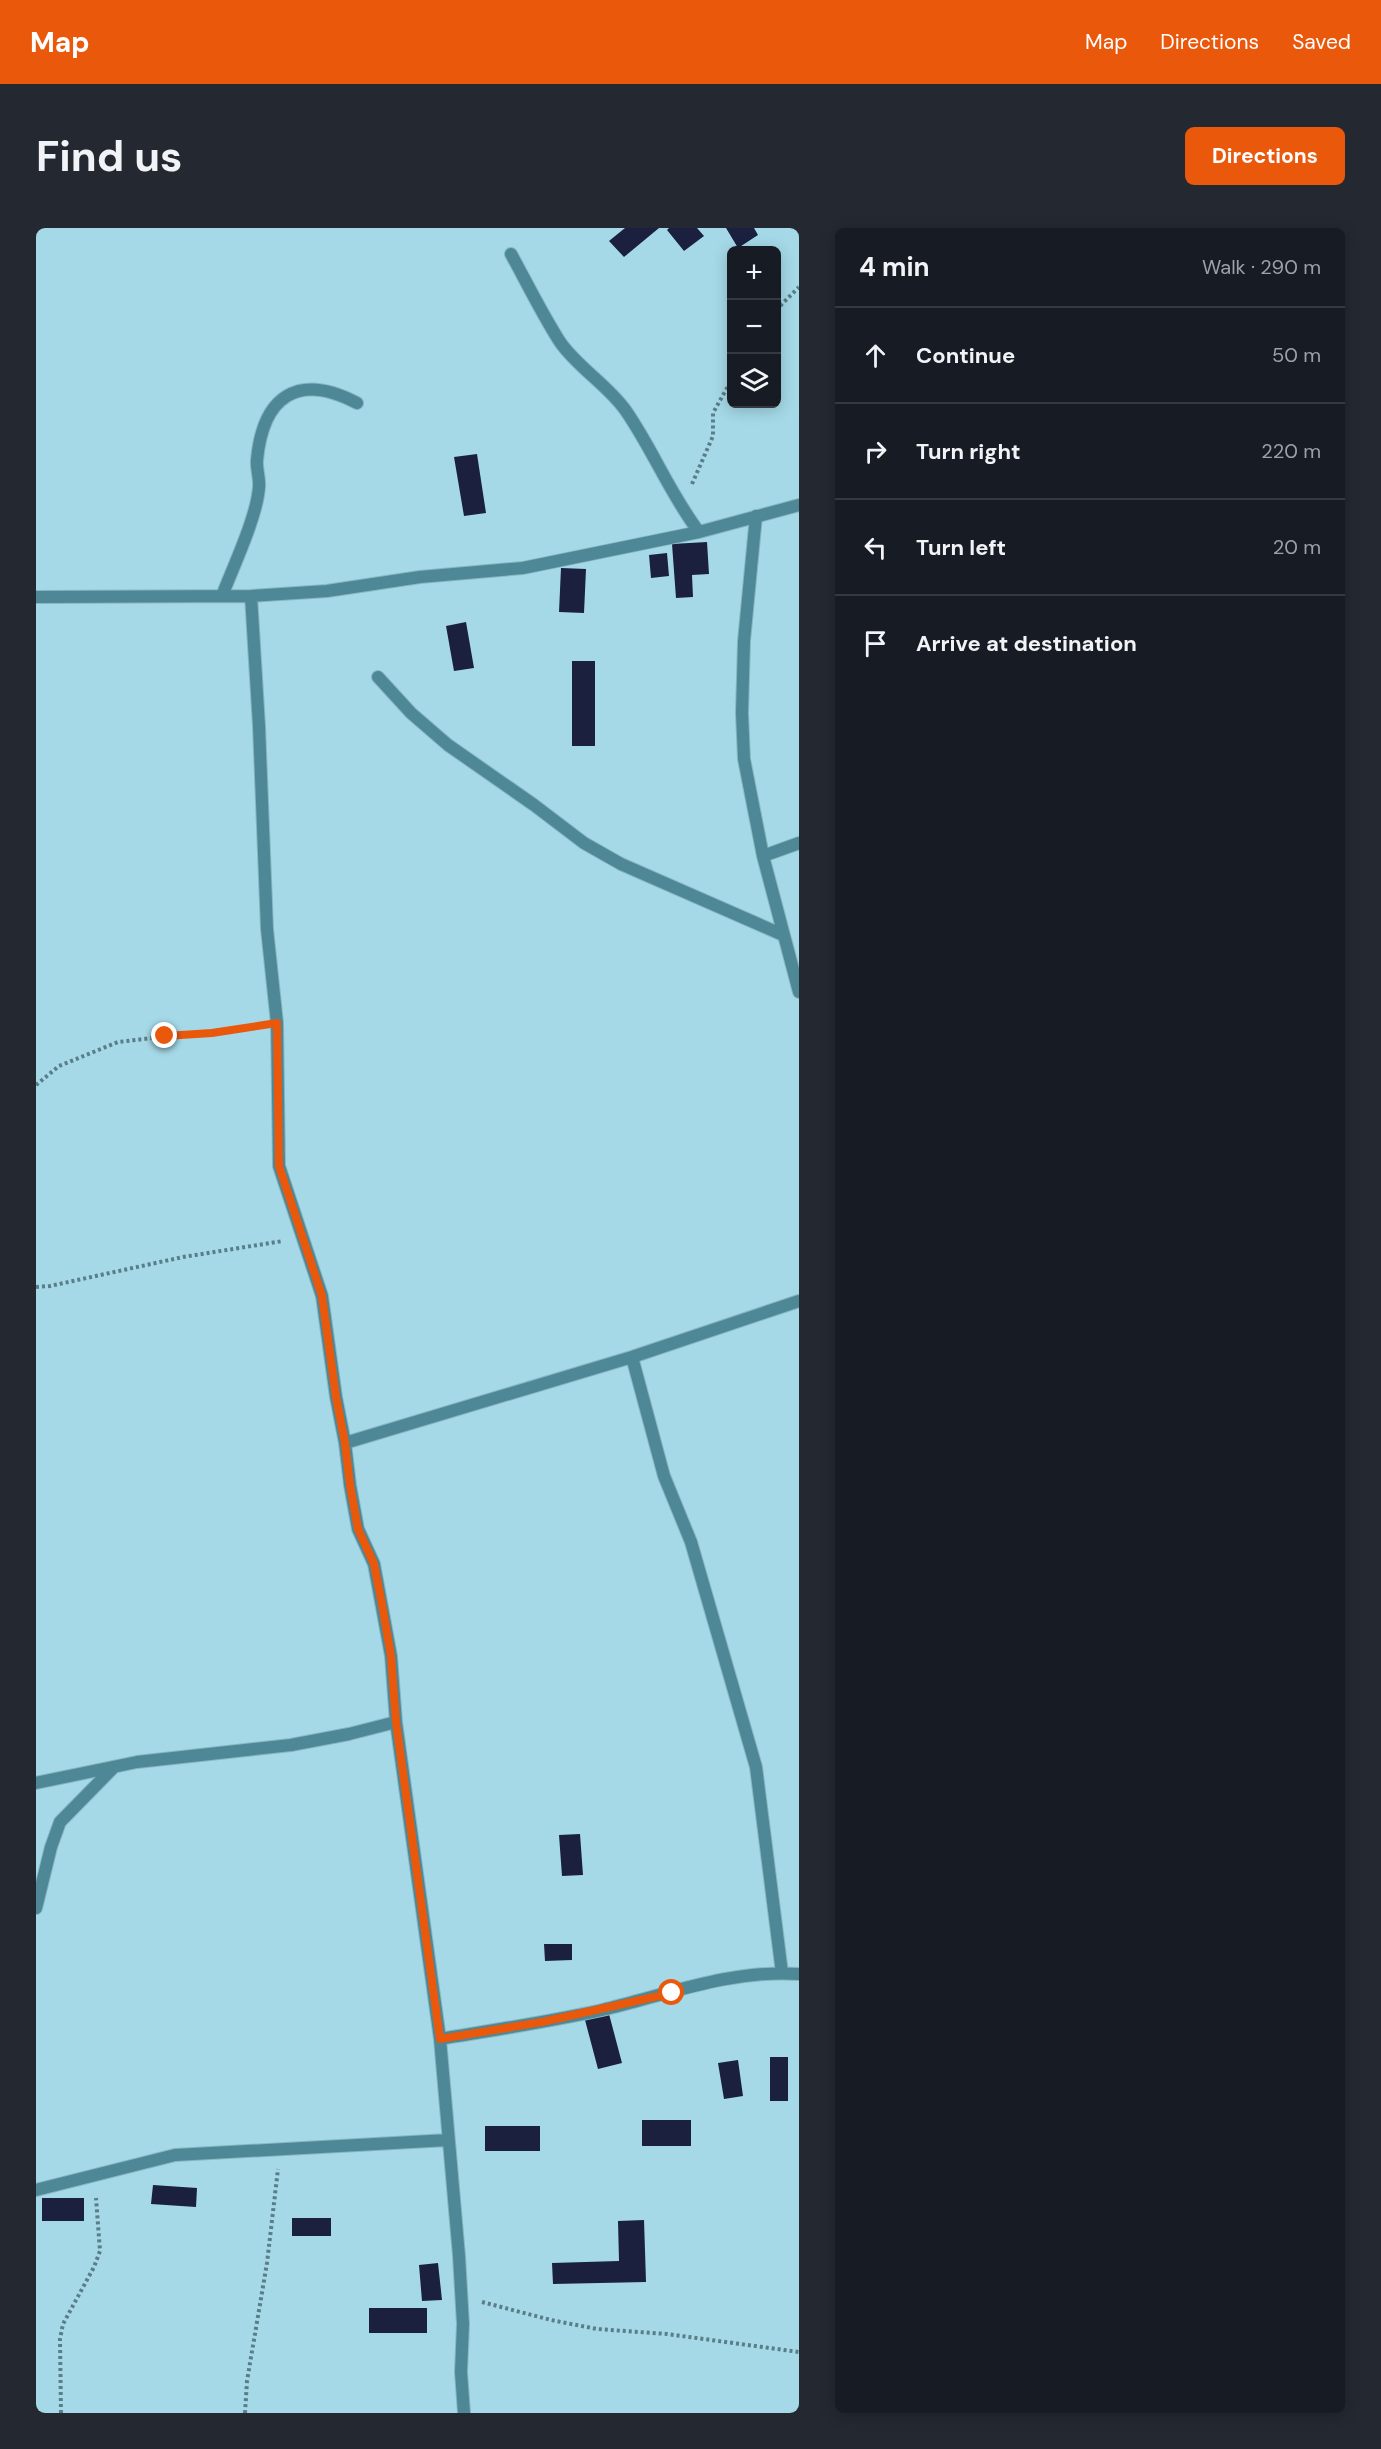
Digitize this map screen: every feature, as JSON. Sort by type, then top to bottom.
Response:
[{"type":"street","points":[[511,254],[561,343],[593,377],[618,398],[642,433],[682,510],[699,532]]},
{"type":"street","points":[[222,596],[251,519],[260,487],[257,462],[261,434],[275,404],[292,392],[312,389],[339,393],[357,403]]},
{"type":"street","points":[[36,597],[251,596],[327,591],[420,577],[523,568],[699,532],[799,505]]},
{"type":"street","points":[[756,516],[744,641],[742,713],[744,759],[763,856],[799,992]]},
{"type":"street","points":[[251,596],[267,929],[277,1023],[279,1166],[322,1296],[358,1529],[374,1564],[391,1656],[396,1722],[440,2039],[463,2324],[461,2372],[464,2413]]},
{"type":"street","points":[[378,677],[411,713],[448,745],[584,843],[621,864],[783,935]]},
{"type":"street","points":[[763,856],[799,843]]},
{"type":"street","points":[[345,1443],[632,1358],[799,1301]]},
{"type":"street","points":[[632,1358],[664,1476],[691,1542],[756,1767],[782,1973]]},
{"type":"street","points":[[36,1784],[137,1762],[291,1744],[349,1734],[396,1722]]},
{"type":"street","points":[[36,1908],[51,1847],[60,1822],[114,1767]]},
{"type":"street","points":[[440,2039],[542,2022],[715,1981],[782,1973],[799,1974]]},
{"type":"street","points":[[36,2190],[175,2155],[447,2140]]},
{"type":"path","points":[[781,306],[799,286]]},
{"type":"path","points":[[682,510],[713,436],[713,413],[727,388]]},
{"type":"path","points":[[36,1085],[58,1066],[118,1042],[212,1033],[277,1023]]},
{"type":"path","points":[[36,1287],[50,1286],[183,1257],[303,1237]]},
{"type":"path","points":[[245,2413],[247,2381],[267,2263],[281,2148]]},
{"type":"path","points":[[61,2413],[60,2339],[63,2324],[94,2267],[100,2251],[95,2176]]},
{"type":"path","points":[[461,2297],[597,2329],[667,2334],[799,2352]]},
{"type":"building","points":[[625,228],[659,228],[624,257],[609,241]]},
{"type":"building","points":[[669,228],[697,228],[704,236],[684,251],[667,230]]},
{"type":"building","points":[[726,228],[754,228],[758,235],[741,246],[737,246]]},
{"type":"building","points":[[477,454],[486,513],[464,516],[454,457]]},
{"type":"building","points":[[707,542],[709,574],[692,575],[693,597],[676,598],[672,544]]},
{"type":"building","points":[[667,553],[669,576],[651,578],[649,555]]},
{"type":"building","points":[[561,568],[586,569],[584,613],[559,612]]},
{"type":"building","points":[[466,622],[474,668],[454,671],[446,626]]},
{"type":"building","points":[[572,661],[595,661],[595,746],[572,746]]},
{"type":"building","points":[[580,1834],[583,1875],[562,1876],[559,1835]]},
{"type":"building","points":[[544,1944],[572,1944],[572,1960],[545,1961]]},
{"type":"building","points":[[609,2014],[622,2063],[598,2069],[585,2020]]},
{"type":"building","points":[[770,2057],[788,2057],[788,2101],[770,2101]]},
{"type":"building","points":[[738,2060],[743,2096],[724,2099],[718,2063]]},
{"type":"building","points":[[642,2120],[691,2120],[691,2146],[642,2146]]},
{"type":"building","points":[[485,2126],[540,2126],[540,2151],[485,2151]]},
{"type":"building","points":[[153,2185],[197,2188],[196,2207],[151,2204]]},
{"type":"building","points":[[42,2198],[84,2198],[84,2221],[42,2221]]},
{"type":"building","points":[[292,2218],[331,2218],[331,2236],[292,2236]]},
{"type":"building","points":[[644,2220],[646,2282],[553,2284],[552,2263],[619,2261],[618,2221]]},
{"type":"building","points":[[438,2263],[442,2300],[422,2301],[419,2265]]},
{"type":"building","points":[[369,2308],[427,2308],[427,2333],[369,2333]]},
{"type":"route","points":[[165,1036],[212,1033],[277,1023],[279,1166],[322,1296],[358,1529],[374,1564],[382,1604],[391,1656],[396,1722],[440,2039],[542,2022],[672,1993]]}]
